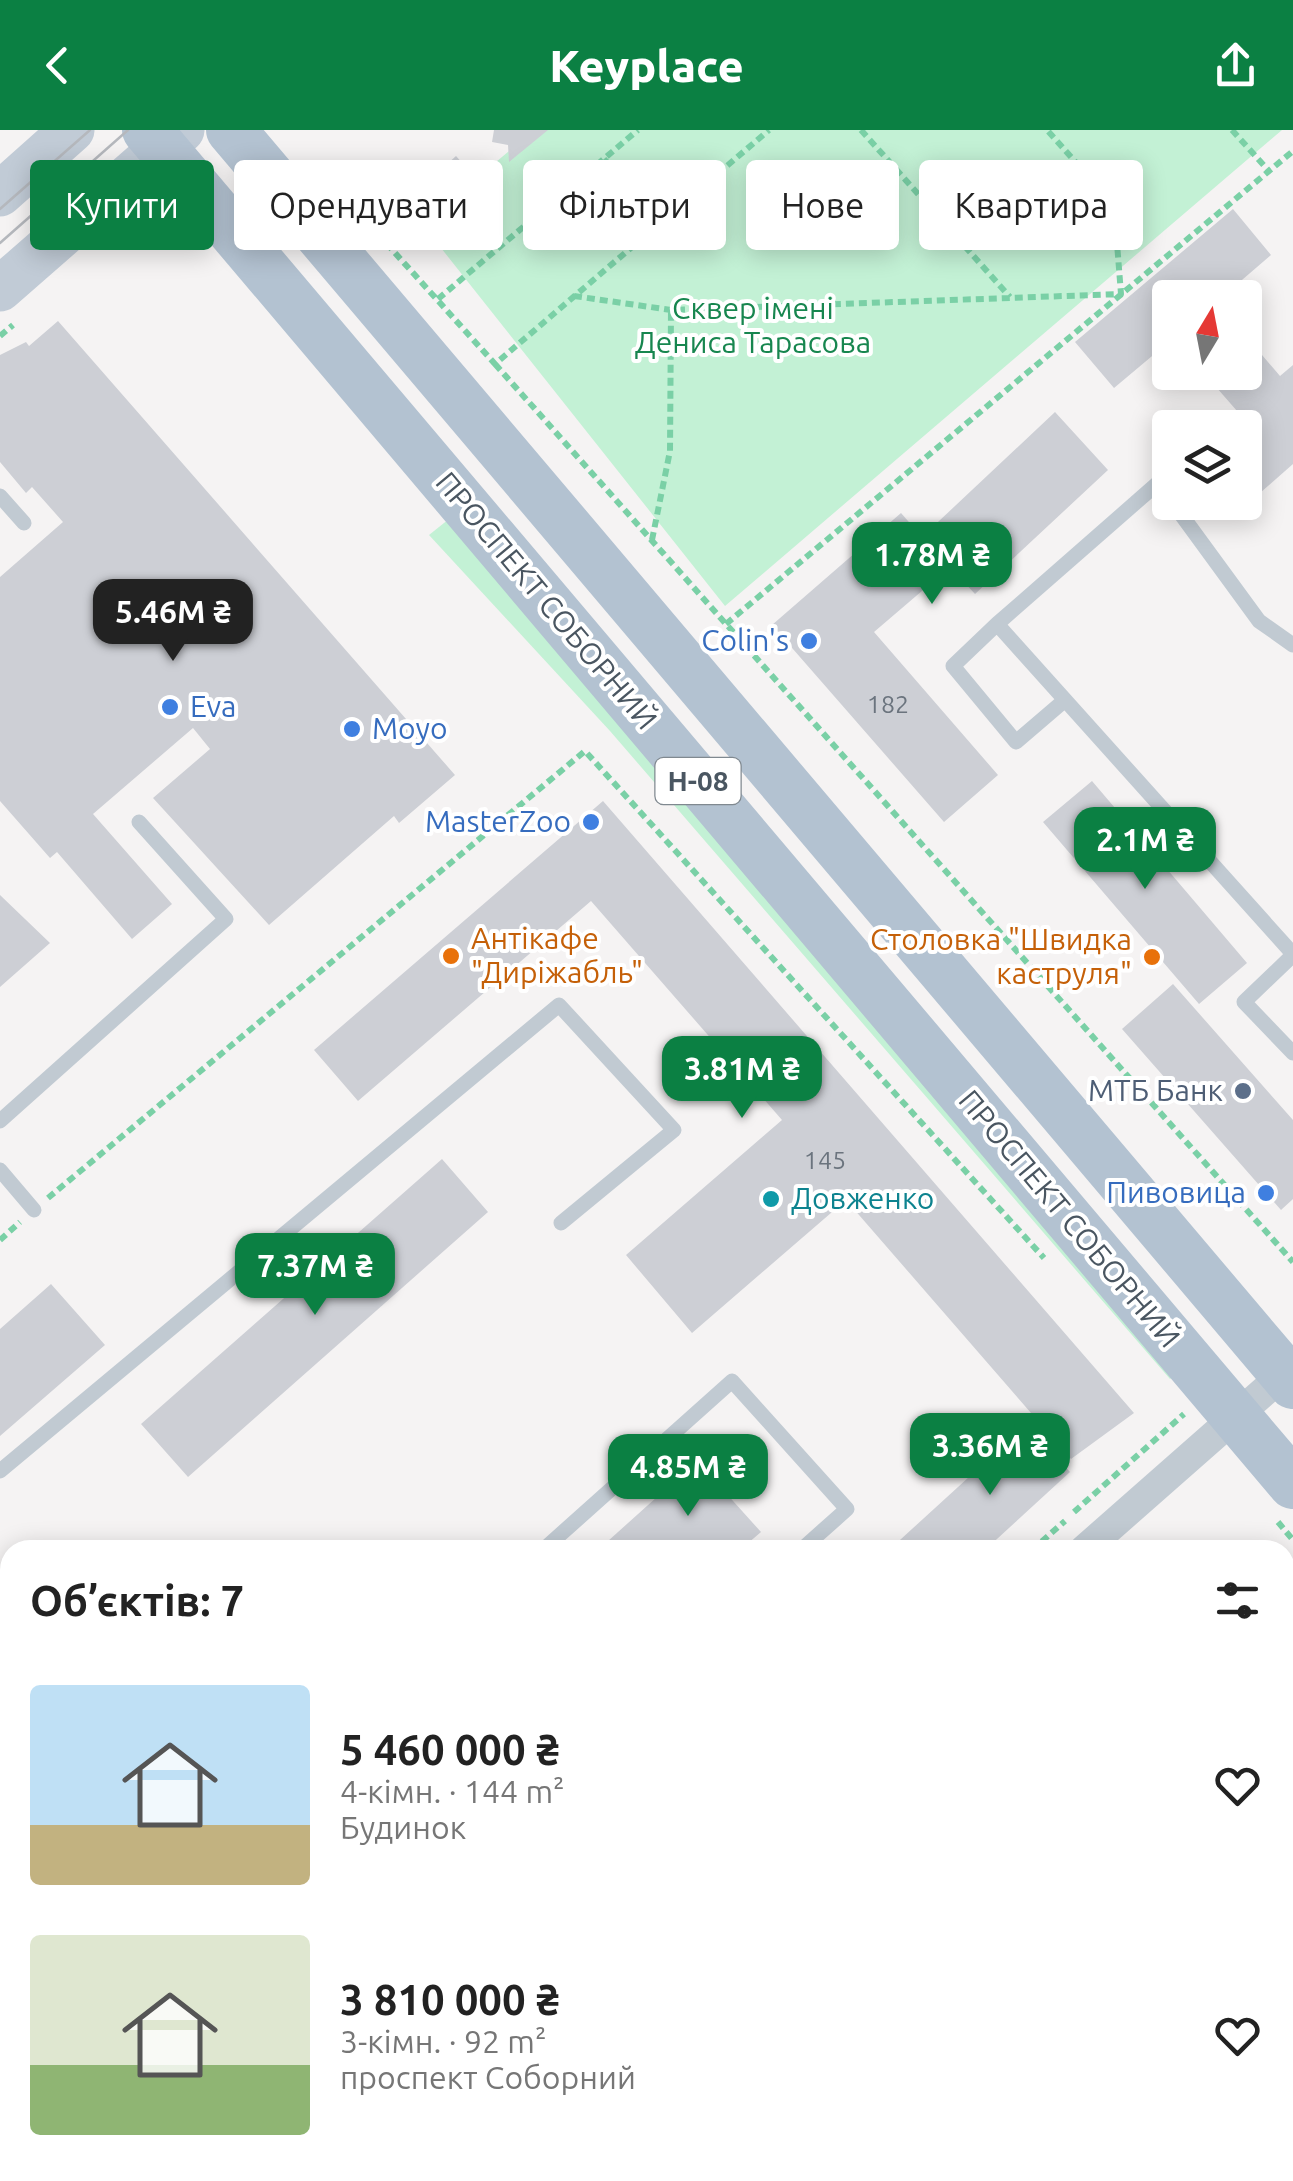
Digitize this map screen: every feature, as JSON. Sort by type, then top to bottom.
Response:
[{"type":"main road","points":[[0,194],[72,130]]},
{"type":"main road","name":"Н-08","points":[[231,130],[1290,1375]]},
{"type":"main road","points":[[0,289],[163,135]]},
{"type":"main road","name":"ПРОСПЕКТ СОБОРНИЙ","points":[[163,135],[1202,1412],[1282,1499]]},
{"type":"street","points":[[1093,1540],[1202,1412],[1290,1375]]},
{"type":"lane","points":[[1065,700],[1016,742],[953,666],[1152,488]]},
{"type":"lane","points":[[0,496],[24,522]]},
{"type":"lane","points":[[1185,520],[1258,621],[1293,645]]},
{"type":"lane","points":[[997,624],[1293,955],[1244,1002],[1293,1053]]},
{"type":"lane","points":[[0,1121],[226,919],[139,822]]},
{"type":"lane","points":[[0,1472],[559,1005],[674,1130],[561,1223]]},
{"type":"lane","points":[[0,1170],[34,1210]]},
{"type":"lane","points":[[553,1540],[732,1382],[846,1509],[811,1540]]},
{"type":"path","points":[[438,300],[638,130]]},
{"type":"path","points":[[726,167],[769,130]]},
{"type":"path","points":[[861,130],[1011,298]]},
{"type":"path","points":[[1047,130],[1114,205],[1121,294]]},
{"type":"path","points":[[1232,130],[1269,171]]},
{"type":"path","points":[[726,624],[1293,151]]},
{"type":"path","points":[[393,250],[1293,1262]]},
{"type":"path","points":[[495,364],[629,250]]},
{"type":"path","points":[[574,296],[670,310],[1121,294]]},
{"type":"path","points":[[652,540],[670,451],[670,310]]},
{"type":"path","points":[[34,1210],[584,751],[1051,1266]]},
{"type":"path","points":[[1044,1540],[1202,1412]]},
{"type":"path","points":[[1282,1499],[1293,1540]]},
{"type":"green space","name":"Сквер імені Дениса Тарасова","points":[[534,130],[1282,130],[1143,249],[1143,160],[919,160],[919,250],[1142,250],[725,606],[443,250],[503,250],[503,160],[498,160]]},
{"type":"green space","points":[[454,515],[1183,1369],[1170,1379],[610,731],[429,535]]},
{"type":"building","points":[[494,130],[548,130],[509,162],[508,145],[492,142]]},
{"type":"building","points":[[1233,209],[1271,255],[1242,280],[1152,280],[1152,356],[1114,388],[1075,342]]},
{"type":"building","points":[[58,321],[455,775],[399,823],[394,816],[269,925],[153,798],[210,749],[193,728],[93,814],[172,904],[132,939],[57,852],[50,858],[0,801],[0,577],[63,522],[32,487],[26,493],[0,462],[0,355],[26,342],[29,346]]},
{"type":"building","points":[[1262,355],[1280,376],[1293,365],[1293,464],[1262,491],[1262,410],[1236,410],[1219,390],[1262,390]]},
{"type":"building","points":[[1055,412],[1108,470],[975,594],[950,567],[874,632],[998,775],[944,822],[772,625],[901,513],[922,537]]},
{"type":"building","points":[[1092,781],[1247,963],[1199,1004],[1043,822]]},
{"type":"building","points":[[603,801],[1134,1413],[1071,1459],[846,1200],[692,1333],[626,1255],[782,1120],[591,901],[358,1101],[314,1050]]},
{"type":"building","points":[[0,895],[50,943],[0,987]]},
{"type":"building","points":[[1173,984],[1293,1120],[1293,1199],[1281,1210],[1122,1029]]},
{"type":"building","points":[[442,1159],[488,1212],[188,1477],[141,1424]]},
{"type":"building","points":[[51,1284],[105,1345],[0,1436],[0,1329]]},
{"type":"building","points":[[1027,1424],[1070,1472],[996,1540],[900,1540]]},
{"type":"building","points":[[697,1461],[761,1532],[752,1540],[609,1540]]},
{"type":"tram line","points":[[0,209],[90,130]]},
{"type":"tram line","points":[[0,243],[128,130]]},
{"type":"place","name":"Colin's","points":[[809,641]]},
{"type":"place","name":"Eva","points":[[170,707]]},
{"type":"place","name":"Moyo","points":[[352,729]]},
{"type":"place","name":"MasterZoo","points":[[591,822]]},
{"type":"place","name":"Антiкафе \"Дирiжабль\"","points":[[451,956]]},
{"type":"place","name":"Столовка \"Швидка каструля\"","points":[[1152,957]]},
{"type":"place","name":"МТБ Банк","points":[[1243,1091]]},
{"type":"place","name":"Пивовица","points":[[1266,1193]]},
{"type":"place","name":"Довженко","points":[[771,1199]]}]
